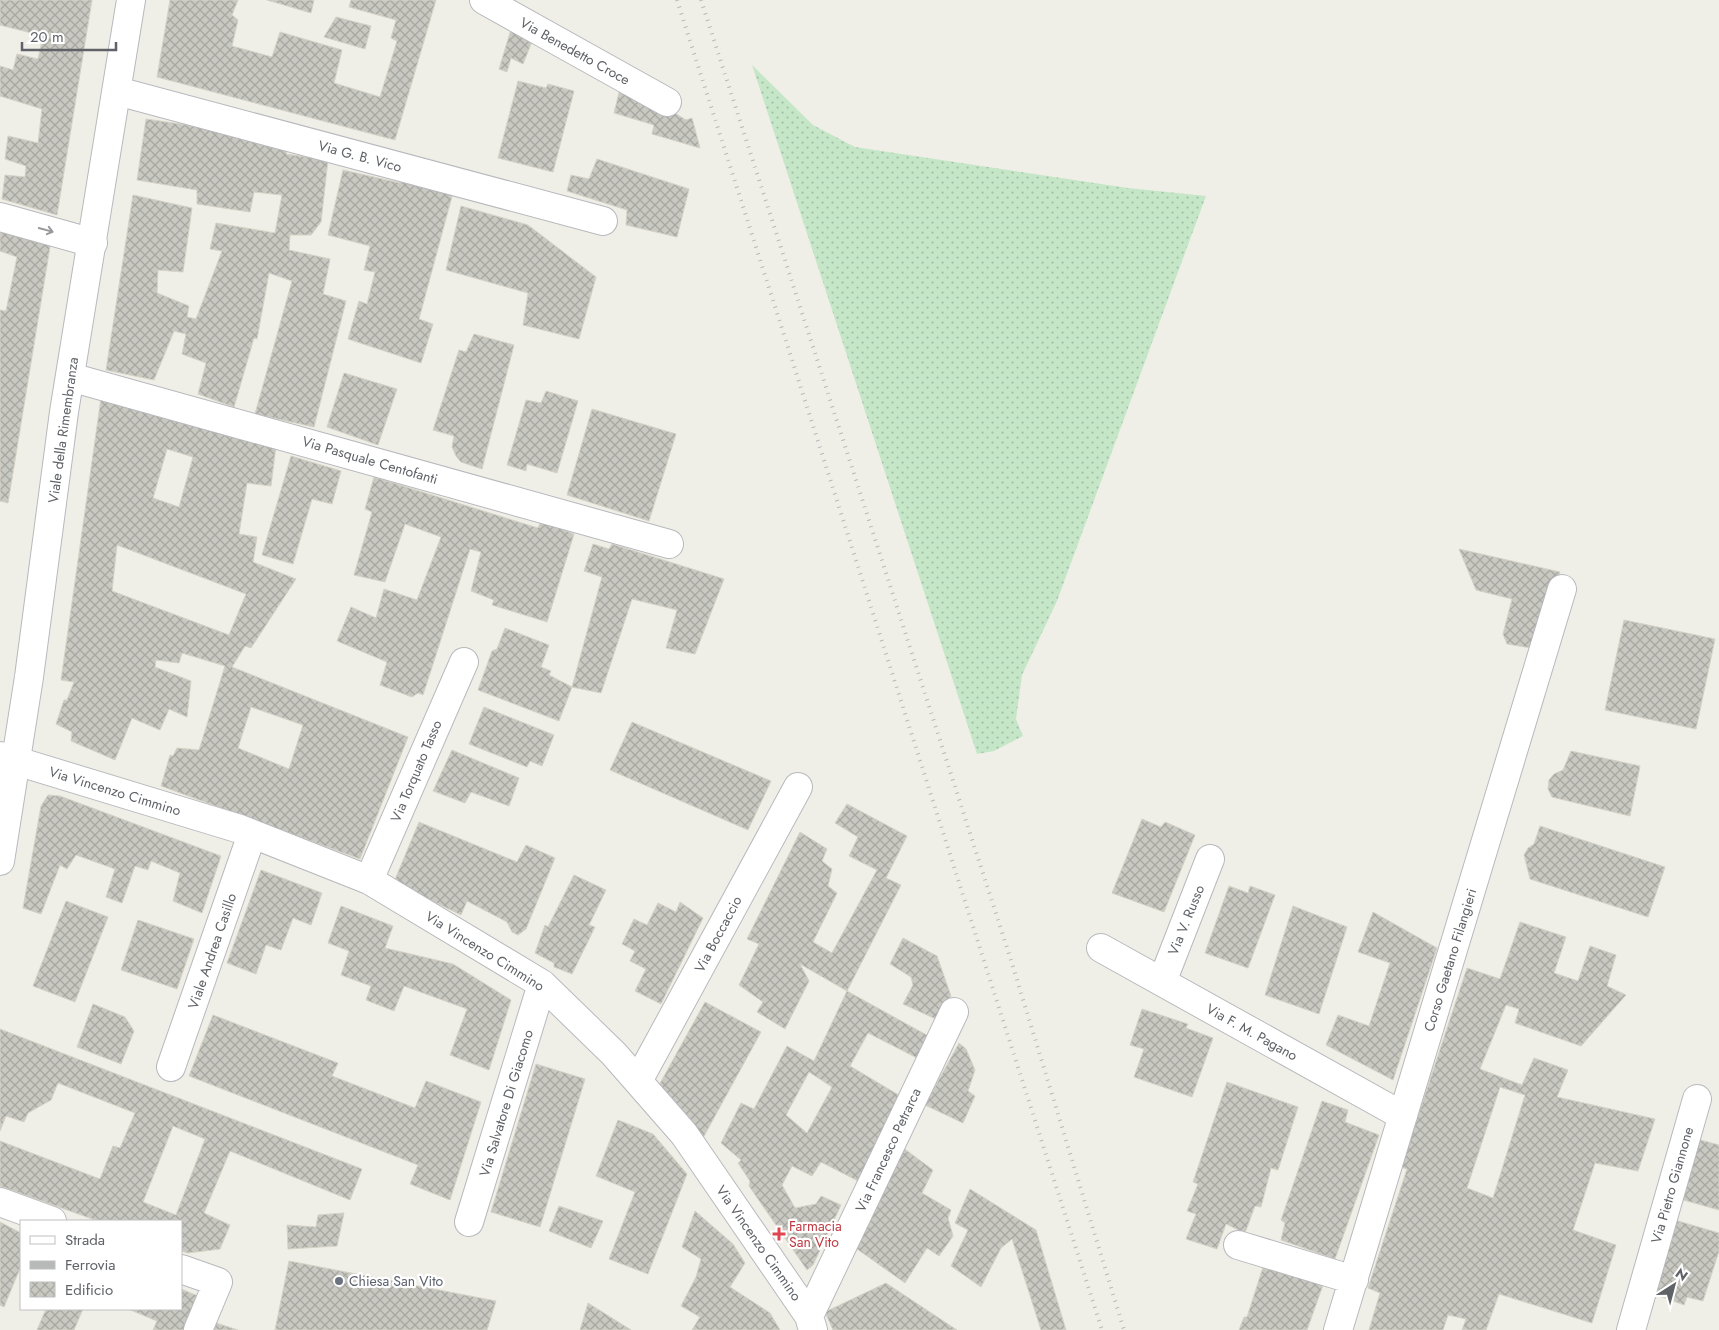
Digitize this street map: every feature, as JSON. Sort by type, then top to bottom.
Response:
[{"type":"street","name":"Viale della Rimembranza","points":[[0,861],[8,759],[131,0]]},
{"type":"street","name":"Via Benedetto Croce","points":[[484,0],[667,102]]},
{"type":"street","name":"Via G. B. Vico","points":[[117,91],[603,221]]},
{"type":"street","points":[[0,217],[93,243]]},
{"type":"street","name":"Via Pasquale Centofanti","points":[[70,377],[669,544]]},
{"type":"street","name":"Corso Gaetano Filangieri","points":[[1338,1330],[1562,589]]},
{"type":"street","name":"Via Torquato Tasso","points":[[369,880],[464,662]]},
{"type":"street","name":"Via Vincenzo Cimmino","points":[[8,759],[252,834],[369,880],[542,984],[614,1054],[684,1134],[811,1323]]},
{"type":"street","name":"Via Boccaccio","points":[[638,1081],[798,787]]},
{"type":"street","name":"Viale Andrea Casillo","points":[[171,1067],[252,834]]},
{"type":"street","name":"Via V. Russo","points":[[1162,982],[1210,859]]},
{"type":"street","name":"Via F. M. Pagano","points":[[1101,948],[1403,1116]]},
{"type":"street","name":"Via Salvatore Di Giacomo","points":[[469,1222],[542,984]]},
{"type":"street","name":"Via Francesco Petrarca","points":[[811,1323],[954,1012]]},
{"type":"street","name":"Via Pietro Giannone","points":[[1631,1330],[1697,1099]]},
{"type":"street","points":[[0,1202],[49,1220]]},
{"type":"street","points":[[1238,1245],[1354,1280]]},
{"type":"street","points":[[182,1269],[218,1282],[198,1330]]},
{"type":"green space","points":[[752,65],[813,125],[855,147],[1128,188],[1206,196],[1057,601],[1022,675],[1016,719],[1023,736],[994,751],[977,754]]},
{"type":"building","points":[[0,0],[92,0],[57,215],[2,199],[5,175],[25,177],[26,166],[5,159],[8,136],[38,143],[42,109],[0,96],[0,66],[13,70],[17,54],[38,59],[43,36],[0,25]]},
{"type":"building","points":[[170,0],[238,0],[232,15],[238,20],[232,46],[272,57],[280,32],[342,50],[334,83],[380,97],[397,41],[391,38],[396,20],[349,7],[351,0],[436,0],[395,140],[157,77]]},
{"type":"building","points":[[267,0],[314,0],[311,13]]},
{"type":"building","points":[[336,17],[371,26],[365,49],[324,37]]},
{"type":"building","points":[[512,26],[533,39],[523,64],[511,58],[507,72],[499,69]]},
{"type":"building","points":[[622,80],[686,120],[692,118],[700,148],[652,134],[654,125],[614,113]]},
{"type":"building","points":[[518,81],[546,88],[548,84],[574,91],[553,172],[498,158]]},
{"type":"building","points":[[146,119],[256,135],[288,148],[286,154],[328,160],[321,222],[311,235],[290,235],[289,250],[330,259],[323,294],[346,301],[314,427],[255,414],[292,281],[269,273],[257,339],[254,338],[234,407],[198,394],[206,363],[182,354],[186,334],[174,331],[154,380],[106,370],[133,195],[192,208],[183,272],[158,270],[157,293],[189,306],[187,317],[196,319],[222,251],[210,249],[216,223],[275,233],[282,195],[254,192],[250,212],[197,204],[197,190],[137,180]]},
{"type":"building","points":[[597,159],[689,189],[677,237],[626,225],[627,210],[567,191],[571,175],[589,179]]},
{"type":"building","points":[[343,170],[400,183],[404,174],[454,189],[419,319],[433,324],[421,363],[348,339],[359,301],[367,304],[375,272],[364,270],[370,246],[328,235]]},
{"type":"building","points":[[461,206],[528,225],[596,277],[579,339],[523,325],[528,293],[446,270]]},
{"type":"building","points":[[0,226],[51,241],[8,503],[0,501],[0,310],[6,311],[17,257],[0,251]]},
{"type":"building","points":[[474,334],[514,345],[482,469],[461,462],[452,447],[454,436],[433,430],[459,350],[466,352]]},
{"type":"building","points":[[344,373],[397,389],[378,445],[327,427]]},
{"type":"building","points":[[546,391],[578,401],[557,473],[527,464],[526,471],[507,465],[526,400],[541,403]]},
{"type":"building","points":[[101,398],[276,446],[271,486],[247,483],[239,534],[257,537],[253,562],[296,579],[251,648],[245,646],[232,667],[408,737],[360,859],[161,786],[170,755],[173,756],[177,748],[199,750],[225,666],[182,653],[179,663],[156,660],[155,667],[191,681],[187,717],[169,709],[160,730],[132,718],[115,760],[71,741],[72,732],[56,724],[64,700],[67,700],[74,682],[61,680]],"holes":[[[167,449],[193,457],[179,507],[153,498]],[[117,545],[246,594],[229,635],[112,591]],[[251,707],[303,725],[289,769],[238,748]]]},
{"type":"building","points":[[592,409],[676,434],[649,521],[567,495]]},
{"type":"building","points":[[291,456],[341,471],[332,504],[312,499],[293,564],[262,555]]},
{"type":"building","points":[[374,477],[538,528],[541,521],[574,534],[547,622],[492,605],[494,600],[471,591],[481,552],[470,549],[423,695],[418,693],[412,697],[380,685],[387,662],[337,641],[351,607],[376,618],[384,589],[417,600],[441,537],[405,524],[385,582],[354,575],[372,512],[365,509]]},
{"type":"building","points":[[593,544],[609,549],[612,544],[724,579],[695,654],[666,648],[677,610],[632,599],[601,693],[572,687],[602,577],[584,571]]},
{"type":"building","points":[[1459,549],[1560,572],[1537,649],[1507,644],[1503,634],[1512,599],[1476,590]]},
{"type":"building","points":[[1624,620],[1715,639],[1696,729],[1605,710]]},
{"type":"building","points":[[505,628],[549,645],[541,667],[551,671],[549,675],[572,687],[559,721],[478,690],[492,651],[497,649]]},
{"type":"building","points":[[484,707],[554,735],[542,766],[530,761],[527,767],[469,744]]},
{"type":"building","points":[[632,722],[771,781],[748,830],[610,770]]},
{"type":"building","points":[[452,750],[519,778],[509,806],[471,792],[465,803],[433,791]]},
{"type":"building","points":[[1571,751],[1640,766],[1630,816],[1552,797],[1548,789],[1549,780],[1554,774],[1563,770]]},
{"type":"building","points":[[48,795],[60,796],[221,856],[202,913],[173,901],[180,873],[151,861],[148,870],[135,866],[122,903],[106,897],[115,869],[76,855],[67,869],[60,865],[41,914],[23,908],[41,806]]},
{"type":"building","points":[[847,804],[907,836],[886,878],[901,885],[847,991],[800,964],[809,981],[785,1029],[757,1012],[763,1002],[739,985],[759,944],[747,939],[800,832],[827,849],[822,861],[832,869],[828,886],[837,893],[813,942],[832,953],[877,870],[849,856],[858,837],[835,823]]},
{"type":"building","points":[[1142,819],[1161,827],[1165,822],[1195,835],[1164,912],[1112,893]]},
{"type":"building","points":[[419,822],[517,862],[526,845],[555,858],[526,929],[518,935],[512,932],[507,922],[467,901],[461,915],[394,882]]},
{"type":"building","points":[[1540,826],[1665,867],[1648,917],[1530,879],[1524,855],[1528,848],[1534,844]]},
{"type":"building","points":[[261,870],[322,893],[311,925],[293,918],[281,950],[266,945],[256,974],[227,963]]},
{"type":"building","points":[[574,875],[606,890],[589,925],[595,927],[572,974],[554,967],[554,963],[535,953],[545,925],[548,927]]},
{"type":"building","points":[[1229,886],[1248,893],[1250,886],[1275,895],[1248,968],[1205,953]]},
{"type":"building","points":[[66,901],[108,917],[75,1002],[33,986]]},
{"type":"building","points":[[680,902],[703,918],[661,1004],[635,991],[646,969],[630,961],[635,951],[622,944],[634,919],[647,925],[658,903],[676,912]]},
{"type":"building","points":[[341,906],[393,926],[385,948],[453,964],[511,1000],[489,1070],[450,1055],[467,1009],[404,986],[394,1011],[366,1000],[371,986],[341,975],[349,951],[328,943]]},
{"type":"building","points":[[1293,906],[1347,927],[1319,1014],[1265,995]]},
{"type":"building","points":[[1373,912],[1437,948],[1393,1080],[1326,1045],[1338,1015],[1369,1026],[1390,963],[1358,952]]},
{"type":"building","points":[[138,920],[194,939],[177,989],[121,970]]},
{"type":"building","points":[[1520,922],[1566,937],[1554,973],[1578,981],[1590,946],[1616,955],[1607,986],[1626,995],[1581,1046],[1515,1023],[1519,1009],[1506,1005],[1480,1069],[1522,1085],[1534,1058],[1568,1070],[1557,1097],[1655,1119],[1638,1171],[1595,1163],[1573,1230],[1616,1245],[1592,1323],[1499,1294],[1486,1330],[1462,1330],[1466,1319],[1448,1315],[1443,1330],[1369,1330],[1380,1293],[1368,1288],[1407,1169],[1401,1167],[1467,968],[1500,979]],"holes":[[[1500,1087],[1525,1095],[1493,1198],[1467,1188]]]},
{"type":"building","points":[[903,938],[937,956],[951,996],[938,1020],[903,1004],[913,985],[911,977],[890,964]]},
{"type":"building","points":[[847,991],[932,1038],[923,1061],[868,1033],[850,1066],[902,1097],[858,1181],[821,1162],[812,1176],[792,1166],[782,1185],[795,1208],[816,1204],[821,1196],[841,1205],[813,1265],[807,1270],[749,1186],[750,1181],[738,1163],[741,1160],[721,1143],[741,1103],[754,1109],[787,1046],[814,1061]],"holes":[[[809,1072],[832,1087],[807,1133],[786,1115]]]},
{"type":"building","points":[[705,1002],[761,1032],[703,1138],[658,1087]]},
{"type":"building","points":[[93,1004],[125,1017],[134,1031],[121,1064],[77,1047]]},
{"type":"building","points":[[1142,1009],[1188,1024],[1186,1028],[1213,1038],[1192,1097],[1134,1077],[1144,1049],[1130,1045]]},
{"type":"building","points":[[213,1015],[338,1063],[332,1076],[415,1108],[426,1081],[481,1102],[450,1200],[410,1184],[418,1165],[189,1076]]},
{"type":"building","points":[[0,1029],[362,1169],[350,1200],[230,1151],[204,1213],[230,1225],[220,1249],[188,1253],[182,1251],[182,1220],[95,1220],[0,1186],[0,1141],[100,1179],[113,1146],[120,1148],[135,1113],[58,1083],[51,1100],[28,1113],[24,1122],[6,1116],[0,1131]],"holes":[[[173,1126],[205,1139],[176,1215],[143,1202]]]},
{"type":"building","points":[[959,1043],[966,1049],[975,1070],[968,1091],[975,1096],[963,1123],[925,1105]]},
{"type":"building","points":[[536,1064],[585,1079],[540,1227],[491,1212]]},
{"type":"building","points":[[1227,1082],[1298,1107],[1278,1170],[1271,1168],[1261,1207],[1255,1206],[1245,1233],[1226,1224],[1217,1249],[1186,1239],[1196,1214],[1187,1211],[1198,1184],[1193,1182]]},
{"type":"building","points":[[1322,1101],[1348,1110],[1345,1122],[1379,1135],[1335,1259],[1281,1240],[1285,1223],[1281,1220]]},
{"type":"building","points":[[618,1120],[653,1134],[687,1174],[648,1274],[609,1259],[635,1192],[596,1176]]},
{"type":"building","points":[[1693,1138],[1719,1145],[1719,1210],[1680,1199]]},
{"type":"building","points":[[902,1147],[933,1170],[922,1193],[951,1210],[948,1218],[953,1236],[939,1256],[927,1248],[905,1283],[850,1244],[881,1198],[876,1194]]},
{"type":"building","points":[[970,1189],[1036,1230],[1066,1330],[1041,1330],[1012,1239],[1001,1248],[981,1287],[951,1266],[968,1230],[955,1223]]},
{"type":"building","points":[[559,1206],[603,1221],[591,1248],[549,1231]]},
{"type":"building","points":[[695,1211],[733,1244],[745,1263],[730,1287],[770,1313],[780,1330],[692,1330],[700,1317],[681,1306],[696,1277],[701,1259],[682,1247]]},
{"type":"building","points":[[344,1213],[337,1246],[288,1249],[287,1225],[316,1227],[318,1215]]},
{"type":"building","points":[[1668,1218],[1719,1233],[1719,1251],[1703,1301],[1687,1297],[1684,1305],[1646,1291]]},
{"type":"building","points":[[0,1222],[20,1232],[20,1268],[4,1307],[0,1305]]},
{"type":"building","name":"Chiesa San Vito","points":[[289,1261],[496,1301],[487,1330],[275,1330]]},
{"type":"building","points":[[1264,1264],[1323,1285],[1307,1330],[1239,1330],[1244,1317],[1247,1317]]},
{"type":"building","points":[[886,1283],[957,1330],[833,1330],[825,1312]]},
{"type":"building","points":[[182,1289],[198,1296],[184,1330],[153,1330],[157,1321],[130,1310],[182,1310]]},
{"type":"building","points":[[588,1303],[631,1330],[580,1330]]},
{"type":"building","points":[[46,1310],[83,1310],[74,1330],[37,1330]]},
{"type":"building","points":[[210,1321],[238,1330],[207,1330]]},
{"type":"railway","points":[[677,0],[1102,1330]]},
{"type":"railway","points":[[701,0],[1010,957],[1124,1330]]},
{"type":"place","name":"Farmacia San Vito","points":[[779,1234]]},
{"type":"place","name":"Chiesa San Vito","points":[[339,1281]]}]
